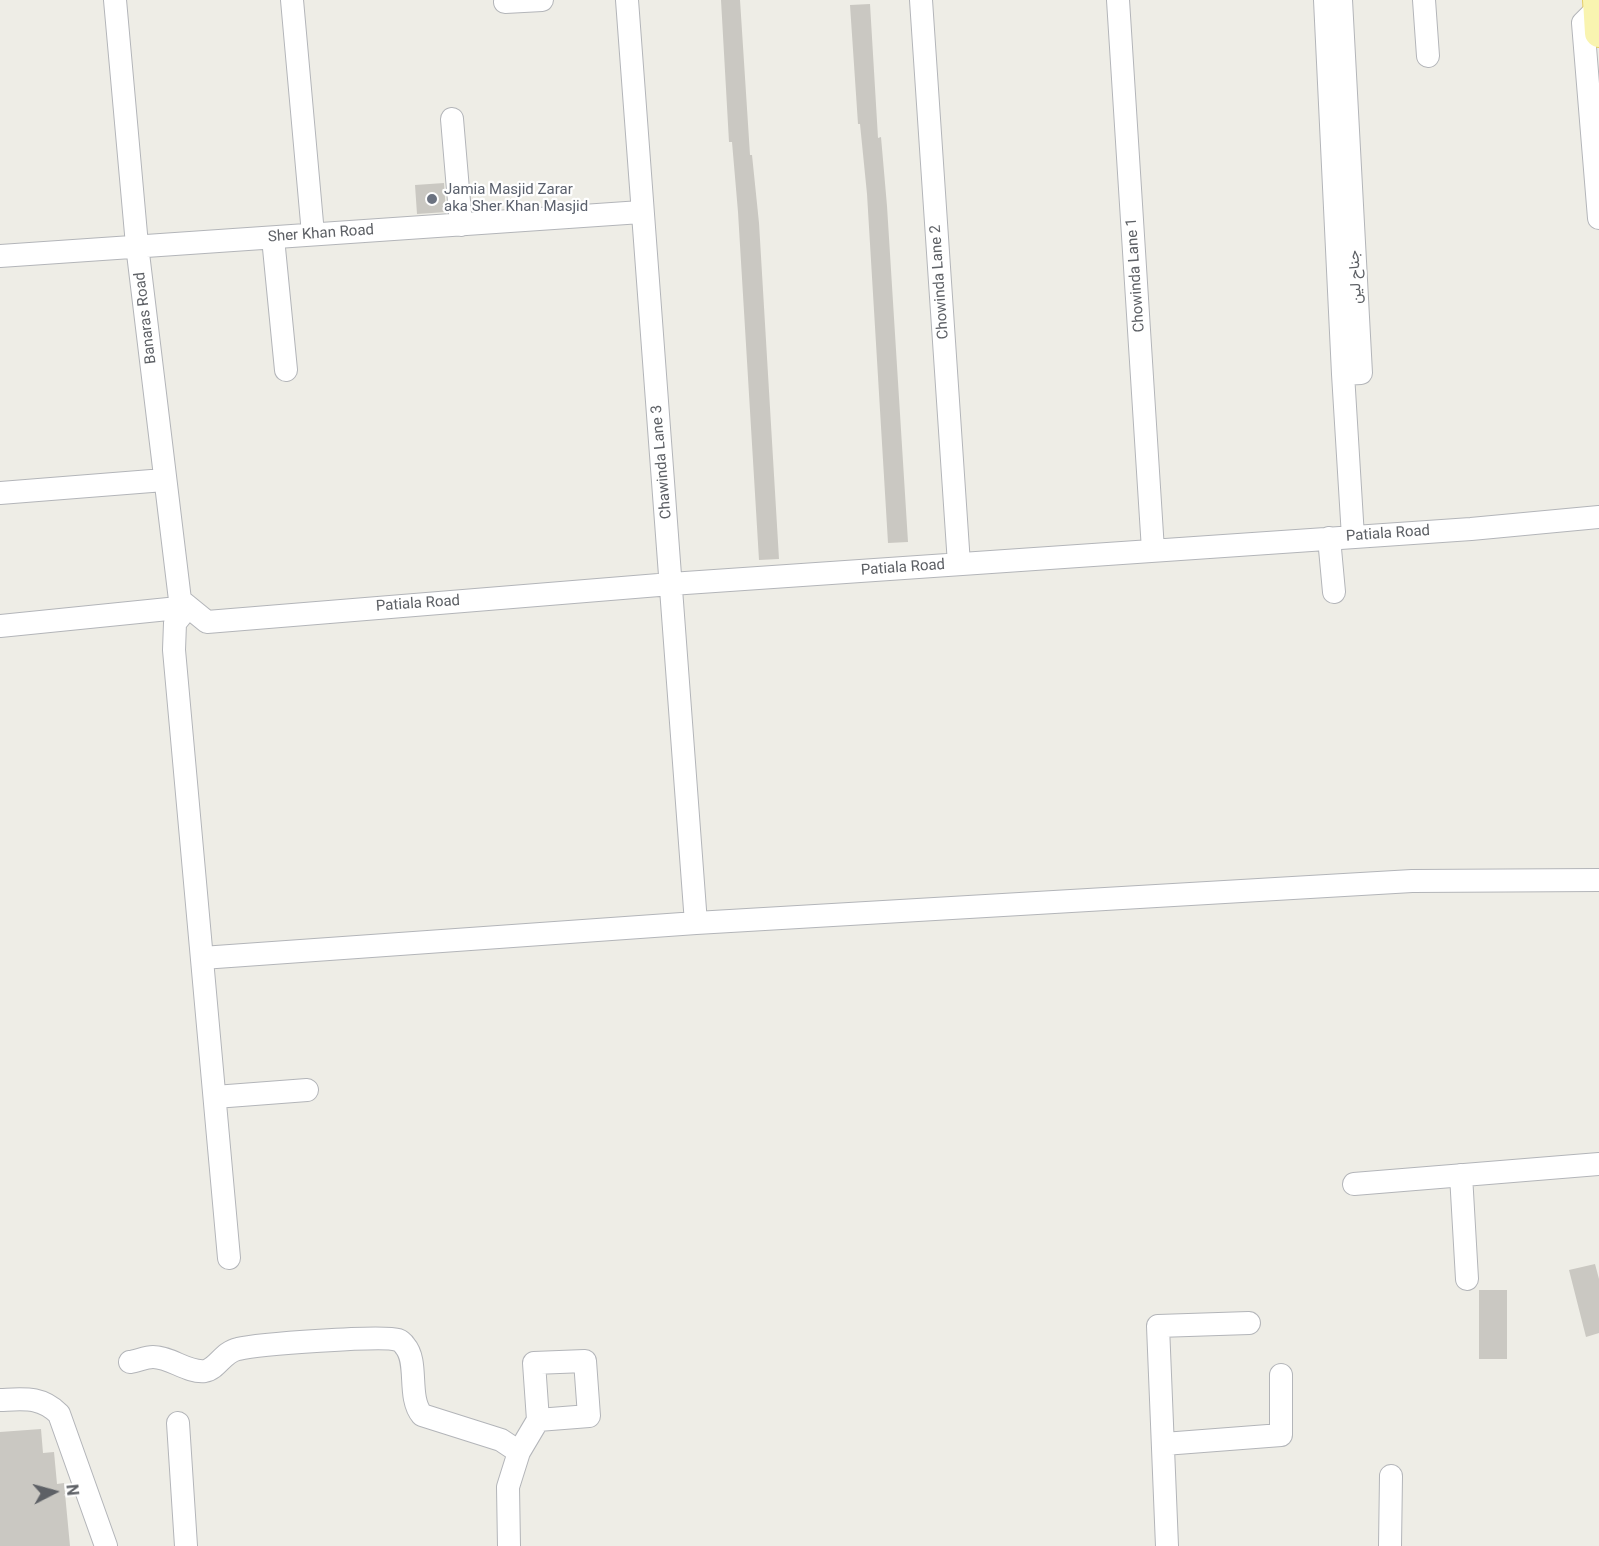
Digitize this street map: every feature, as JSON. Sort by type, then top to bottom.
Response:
[{"type":"street","name":"Banaras Road","points":[[115,0],[137,245],[165,480],[180,600],[188,608]]},
{"type":"street","points":[[292,0],[313,234]]},
{"type":"street","points":[[505,2],[542,0]]},
{"type":"street","name":"Chawinda Lane 3","points":[[627,0],[641,212],[696,923]]},
{"type":"street","name":"Chowinda Lane 2","points":[[921,0],[958,564]]},
{"type":"street","name":"Chowinda Lane 1","points":[[1118,0],[1153,550]]},
{"type":"street","points":[[1325,0],[1338,109]]},
{"type":"street","name":"جناح لین","points":[[1341,0],[1338,109],[1344,223],[1362,373],[1343,374],[1353,537]]},
{"type":"street","points":[[1424,0],[1428,56]]},
{"type":"street","points":[[1598,14],[1583,23],[1599,218]]},
{"type":"street","points":[[452,119],[461,225]]},
{"type":"street","name":"Sher Khan Road","points":[[0,256],[641,212]]},
{"type":"street","points":[[273,238],[286,370]]},
{"type":"street","points":[[0,493],[165,480]]},
{"type":"street","name":"Patiala Road","points":[[188,608],[207,622],[671,584],[1353,537],[1599,517]]},
{"type":"street","points":[[1329,538],[1334,592]]},
{"type":"street","points":[[0,626],[188,608]]},
{"type":"street","points":[[188,608],[175,622],[174,650],[229,1258]]},
{"type":"street","points":[[202,958],[696,923],[1412,881],[1599,880]]},
{"type":"street","points":[[214,1097],[307,1090]]},
{"type":"street","points":[[1354,1184],[1599,1164]]},
{"type":"street","points":[[1461,1175],[1467,1279]]},
{"type":"street","points":[[1167,1546],[1158,1326],[1249,1323]]},
{"type":"street","points":[[130,1362],[153,1357],[202,1371],[212,1369],[223,1355],[236,1349],[375,1339],[398,1340],[406,1346],[416,1408],[422,1415],[480,1433],[519,1452]]},
{"type":"street","points":[[1164,1444],[1281,1435],[1281,1375]]},
{"type":"street","points":[[0,1400],[40,1400],[50,1405],[59,1414],[106,1546]]},
{"type":"street","points":[[509,1546],[508,1487],[519,1452],[538,1420]]},
{"type":"street","points":[[178,1423],[186,1546]]},
{"type":"street","points":[[1390,1546],[1391,1476]]},
{"type":"building","points":[[721,0],[740,0],[750,155],[752,155],[759,223],[779,559],[759,560],[738,212],[732,142],[729,142]]},
{"type":"building","points":[[870,4],[878,138],[881,137],[887,206],[908,542],[888,543],[867,194],[860,124],[858,124],[850,5]]},
{"type":"building","name":"Jamia Masjid Zarar aka Sher Khan Masjid","points":[[444,183],[446,212],[417,214],[415,185]]},
{"type":"building","points":[[1595,1264],[1599,1279],[1599,1333],[1586,1337],[1569,1270]]},
{"type":"building","points":[[1479,1290],[1507,1290],[1507,1359],[1479,1359]]},
{"type":"building","points":[[41,1429],[43,1453],[54,1452],[57,1484],[64,1483],[70,1546],[0,1546],[0,1432]]},
{"type":"place","name":"Jamia Masjid Zarar aka Sher Khan Masjid","points":[[432,199]]}]
